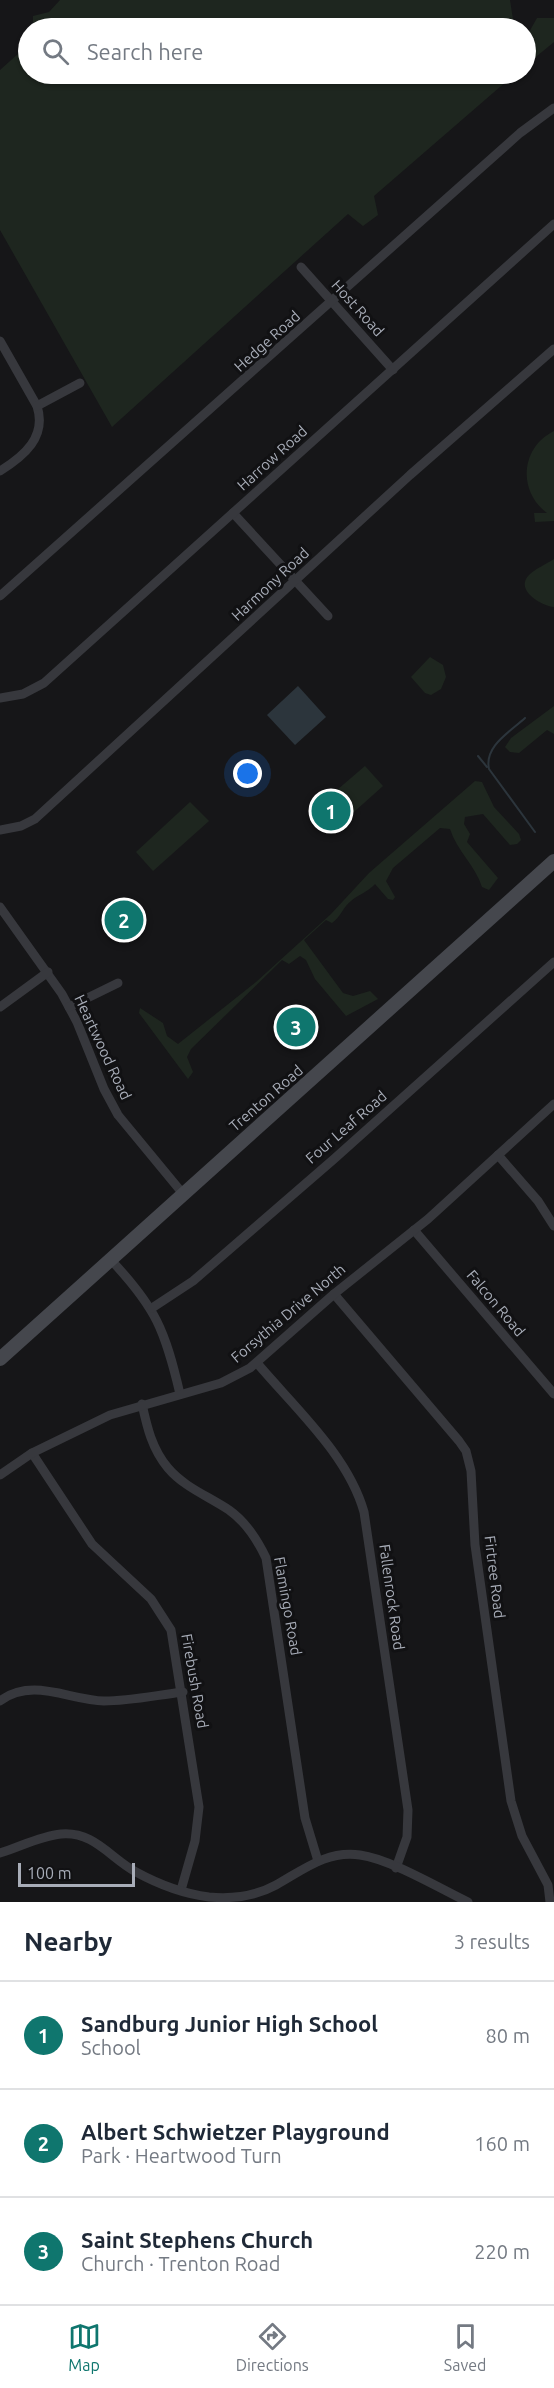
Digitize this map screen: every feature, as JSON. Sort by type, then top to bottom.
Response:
[{"type":"main road","name":"Trenton Road","points":[[0,1359],[551,869]]},
{"type":"street","name":"Hedge Road","points":[[0,596],[333,302],[520,133],[554,108]]},
{"type":"street","name":"Harrow Road","points":[[0,698],[23,694],[44,683],[554,224]]},
{"type":"street","name":"Host Road","points":[[300,267],[393,370]]},
{"type":"street","points":[[0,341],[37,406],[40,425],[32,446],[19,459],[0,471]]},
{"type":"street","name":"Harmony Road","points":[[0,830],[21,826],[35,819],[433,454],[554,349]]},
{"type":"street","points":[[37,406],[80,383]]},
{"type":"street","points":[[232,513],[328,616]]},
{"type":"street","name":"Heartwood Road","points":[[0,907],[48,972],[69,1007],[104,1089],[118,1115],[184,1195]]},
{"type":"street","name":"Four Leaf Road","points":[[152,1308],[193,1281],[334,1159],[554,962]]},
{"type":"street","points":[[0,1007],[48,972]]},
{"type":"street","points":[[69,1007],[118,983]]},
{"type":"street","name":"Forsythia Drive North","points":[[0,1476],[32,1453],[110,1415],[221,1383],[257,1363],[334,1294],[414,1230],[554,1104]]},
{"type":"street","points":[[498,1155],[532,1193],[554,1226]]},
{"type":"street","name":"Falcon Road","points":[[414,1230],[554,1394]]},
{"type":"street","points":[[111,1260],[152,1308],[164,1334],[180,1394]]},
{"type":"street","name":"Firtree Road","points":[[334,1294],[459,1441],[469,1460],[475,1545],[511,1801],[522,1836],[548,1885],[550,1902]]},
{"type":"street","name":"Fallenrock Road","points":[[257,1363],[345,1468],[360,1495],[408,1810],[407,1837],[396,1868]]},
{"type":"street","name":"Flamingo Road","points":[[142,1404],[154,1447],[168,1468],[187,1485],[237,1517],[255,1537],[266,1558],[305,1818],[318,1861]]},
{"type":"street","name":"Firebush Road","points":[[32,1453],[92,1544],[161,1610],[175,1641],[199,1807],[195,1841],[181,1890]]},
{"type":"street","points":[[0,1701],[9,1695],[35,1689],[102,1701],[183,1692]]},
{"type":"street","points":[[0,1852],[60,1834],[83,1837],[101,1845],[136,1872],[181,1890],[226,1900],[271,1887],[318,1861],[339,1855],[360,1855],[396,1868],[468,1902]]},
{"type":"shaded area","points":[[60,0],[510,0],[513,18],[33,18],[33,16],[49,12]]},
{"type":"shaded area","points":[[554,18],[554,42],[536,57],[536,20]]},
{"type":"shaded area","points":[[18,54],[18,84],[503,84],[374,196],[378,215],[363,226],[348,214],[112,427],[0,230],[0,70]]},
{"type":"shaded area","points":[[554,431],[554,521],[535,522],[534,513],[547,513],[537,504],[527,482],[529,458],[543,438]]},
{"type":"shaded area","points":[[554,559],[554,607],[543,604],[531,596],[525,586],[525,581],[529,575]]},
{"type":"shaded area","points":[[430,657],[443,665],[446,677],[441,689],[431,695],[425,693],[411,677]]},
{"type":"shaded area","points":[[298,686],[326,717],[295,745],[267,715]]},
{"type":"shaded area","points":[[554,706],[554,734],[547,730],[519,753],[510,752],[505,747],[511,738]]},
{"type":"shaded area","points":[[365,766],[383,786],[336,828],[316,808]]},
{"type":"shaded area","points":[[475,781],[482,782],[494,807],[519,834],[521,840],[517,844],[510,845],[483,814],[465,817],[464,824],[470,834],[467,842],[498,878],[489,890],[482,887],[450,829],[440,828],[393,868],[386,881],[395,897],[393,900],[388,899],[375,884],[348,903],[335,921],[332,923],[326,920],[304,940],[343,993],[353,996],[370,991],[378,999],[346,1016],[315,979],[306,960],[300,956],[289,964],[282,960],[191,1049],[187,1057],[193,1072],[188,1079],[139,1013],[140,1008],[163,1023],[167,1036],[178,1044],[256,982],[331,914],[369,873]]},
{"type":"shaded area","points":[[190,802],[209,821],[153,871],[136,852]]},
{"type":"waterway","points":[[525,718],[494,746],[488,761],[489,769],[535,832]]},
{"type":"waterway","points":[[478,756],[487,767]]},
{"type":"place","name":"Sandburg Junior High School","points":[[331,811]]},
{"type":"place","name":"Albert Schwietzer Playground","points":[[124,920]]},
{"type":"place","name":"Saint Stephens Church","points":[[296,1027]]}]
